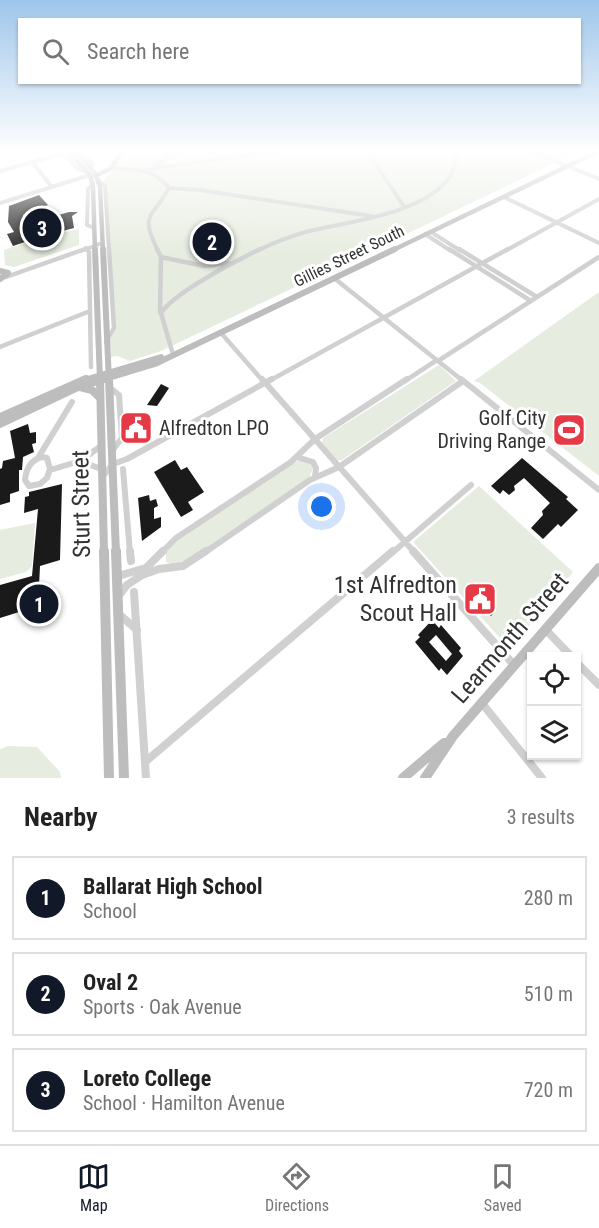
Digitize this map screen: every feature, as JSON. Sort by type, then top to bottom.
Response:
[{"type":"main road","name":"Sturt Street","points":[[93,187],[94,228],[99,243],[112,451],[108,472],[109,778]]},
{"type":"main road","name":"Sturt Street","points":[[96,187],[104,217],[99,243],[97,308],[101,446],[108,472],[117,556],[124,778]]},
{"type":"main road","name":"Gillies Street South","points":[[108,374],[151,366],[521,187]]},
{"type":"main road","name":"Gillies Street South","points":[[108,374],[145,363],[220,331]]},
{"type":"main road","points":[[0,424],[108,374]]},
{"type":"main road","points":[[0,417],[65,387],[100,377]]},
{"type":"main road","points":[[78,387],[92,390],[101,399]]},
{"type":"main road","name":"Learmonth Street","points":[[425,778],[453,736],[599,568]]},
{"type":"main road","name":"Learmonth Street","points":[[400,778],[453,736]]},
{"type":"street","points":[[0,202],[51,187]]},
{"type":"street","points":[[391,187],[405,208]]},
{"type":"street","points":[[161,313],[176,298],[231,263],[297,234],[405,208],[426,197],[438,187]]},
{"type":"street","points":[[172,351],[161,313],[160,256],[148,231],[148,216],[163,199],[168,188],[200,190],[379,216]]},
{"type":"street","points":[[503,196],[599,243]]},
{"type":"street","points":[[80,461],[108,472],[127,459],[265,382],[599,199]]},
{"type":"street","name":"Sturt Street","points":[[104,217],[114,328],[106,342]]},
{"type":"street","points":[[426,232],[537,297]]},
{"type":"street","points":[[3,273],[99,243]]},
{"type":"street","points":[[3,273],[99,243]]},
{"type":"street","points":[[86,248],[89,252],[91,367]]},
{"type":"street","points":[[160,256],[204,266],[231,263]]},
{"type":"street","points":[[117,576],[143,570],[179,535],[297,457],[315,439],[599,257]]},
{"type":"street","points":[[479,264],[531,300]]},
{"type":"street","points":[[333,277],[599,490]]},
{"type":"street","points":[[0,347],[97,308]]},
{"type":"street","points":[[220,331],[514,665]]},
{"type":"street","points":[[118,597],[132,581],[157,569],[187,564],[315,477],[339,466],[463,381]]},
{"type":"street","name":"Sturt Street","points":[[109,387],[120,397],[121,441],[112,451]]},
{"type":"street","points":[[38,458],[46,458],[50,470],[47,479],[33,487],[27,484],[24,478],[26,470],[38,458],[72,402]]},
{"type":"street","points":[[121,441],[123,451]]},
{"type":"street","points":[[50,470],[80,461],[101,446]]},
{"type":"street","points":[[297,457],[313,462],[316,469],[315,477]]},
{"type":"street","name":"Sturt Street","points":[[123,469],[131,561]]},
{"type":"street","name":"Sturt Street","points":[[108,472],[125,490]]},
{"type":"street","points":[[145,762],[471,485]]},
{"type":"street","name":"Sturt Street","points":[[117,556],[129,544]]},
{"type":"street","points":[[162,553],[164,564],[171,568]]},
{"type":"street","points":[[134,592],[146,778]]},
{"type":"street","points":[[119,615],[137,630]]},
{"type":"street","points":[[545,629],[566,652]]},
{"type":"street","points":[[581,667],[599,685]]},
{"type":"street","points":[[482,702],[543,778]]},
{"type":"shaded area","points":[[105,187],[504,187],[161,351],[130,361],[117,356],[111,357],[110,340],[116,329]]},
{"type":"shaded area","points":[[79,229],[79,245],[14,267],[5,265],[4,250],[47,236]]},
{"type":"shaded area","name":"Golf City Driving Range","points":[[599,292],[599,476],[480,383],[474,381]]},
{"type":"shaded area","points":[[439,365],[456,381],[342,460],[337,460],[322,443],[323,438]]},
{"type":"shaded area","points":[[299,460],[310,462],[313,468],[309,478],[187,561],[173,565],[166,562],[166,553],[173,543]]},
{"type":"shaded area","points":[[479,486],[573,572],[510,649],[413,542]]},
{"type":"shaded area","points":[[35,523],[32,566],[26,572],[0,579],[0,530]]},
{"type":"shaded area","points":[[8,746],[37,747],[60,772],[61,778],[0,778],[0,749]]},
{"type":"building","points":[[39,195],[48,205],[23,215],[28,224],[45,218],[47,222],[39,224],[44,232],[41,233],[43,236],[13,246],[7,234],[14,232],[8,222],[9,206]]},
{"type":"building","points":[[78,212],[72,216],[74,228],[51,234],[48,225],[58,223],[55,216]]},
{"type":"building","points":[[161,384],[169,388],[157,406],[147,405]]},
{"type":"building","points":[[28,424],[30,433],[36,432],[36,443],[32,444],[34,452],[23,457],[22,470],[19,470],[19,491],[10,494],[10,502],[0,505],[0,469],[3,461],[15,458],[10,431]]},
{"type":"building","points":[[522,458],[568,497],[566,499],[578,510],[561,527],[558,524],[543,539],[531,528],[550,503],[524,478],[514,486],[515,490],[509,495],[503,490],[500,494],[491,486]]},
{"type":"building","points":[[175,460],[181,470],[187,467],[204,492],[188,502],[193,510],[181,517],[154,472]]},
{"type":"building","points":[[62,484],[60,560],[40,566],[38,606],[0,618],[0,585],[32,576],[38,509],[24,513],[25,497],[29,496],[29,492]]},
{"type":"building","points":[[149,495],[150,501],[156,499],[158,506],[154,508],[154,519],[161,517],[161,527],[142,541],[138,498]]},
{"type":"building","name":"1st Alfredton Scout Hall","points":[[470,583],[495,611],[491,616],[465,588]]},
{"type":"building","points":[[432,620],[439,628],[441,625],[461,648],[459,651],[463,656],[447,675],[441,668],[439,671],[415,642],[420,637],[418,635]],"holes":[[[436,635],[452,654],[446,661],[429,642]]]},
{"type":"place","name":"Loreto College","points":[[42,228]]},
{"type":"place","name":"Oval 2","points":[[212,242]]},
{"type":"place","name":"Alfredton LPO","points":[[136,428]]},
{"type":"place","name":"Golf City Driving Range","points":[[569,430]]},
{"type":"place","name":"1st Alfredton Scout Hall","points":[[480,599]]},
{"type":"place","name":"Ballarat High School","points":[[39,604]]}]
